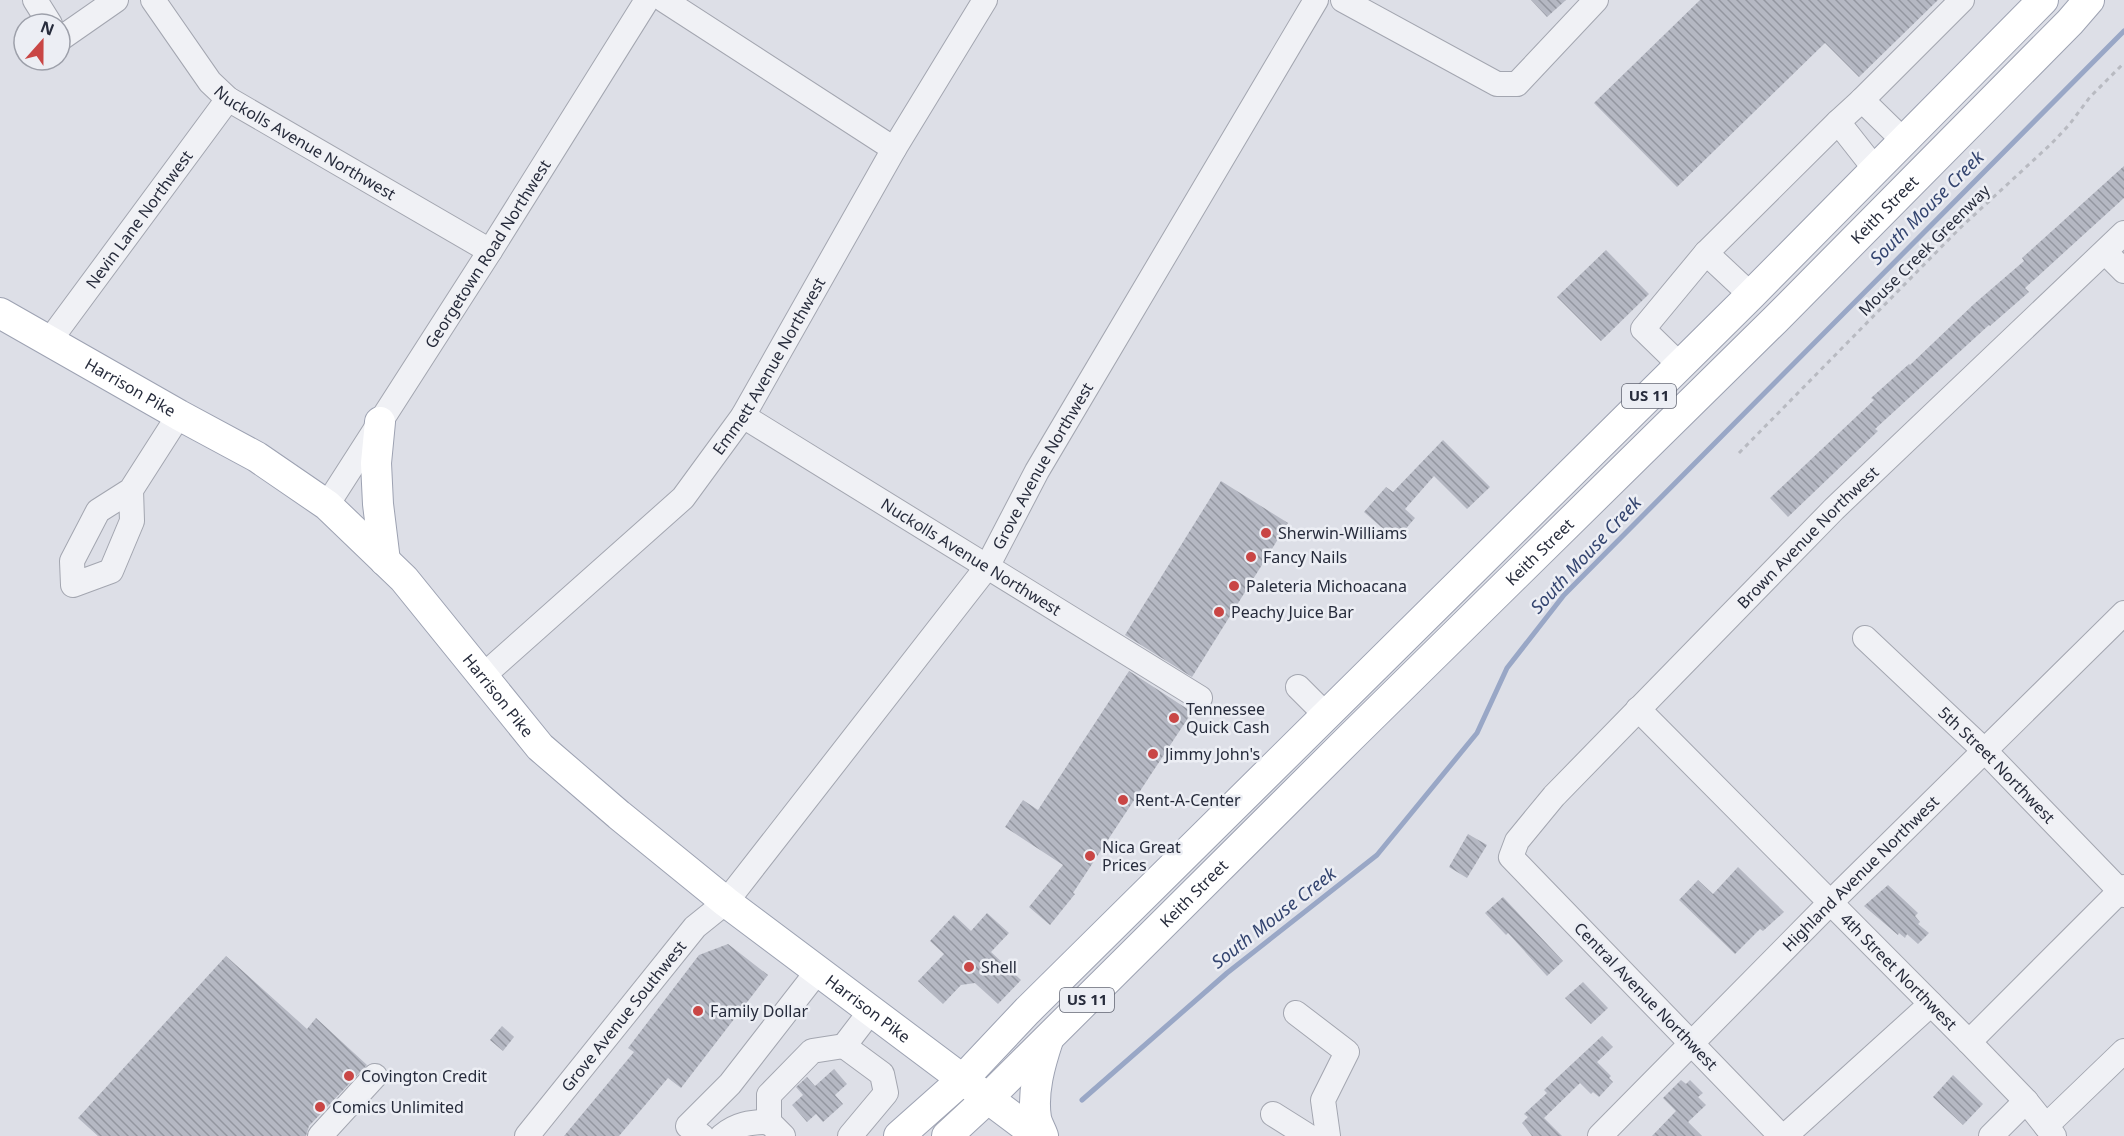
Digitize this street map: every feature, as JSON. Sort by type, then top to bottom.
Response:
[{"type":"main road","name":"Keith Street","points":[[987,1099],[1775,320],[2089,0]]},
{"type":"main road","name":"Keith Street","points":[[962,1080],[1035,1003],[1327,716],[1904,141],[2030,4]]},
{"type":"main road","points":[[1750,295],[1775,320]]},
{"type":"main road","name":"Harrison Pike","points":[[0,313],[257,457],[327,505],[404,579],[540,747],[726,902],[1038,1136]]},
{"type":"main road","points":[[380,422],[378,504],[385,561]]},
{"type":"main road","points":[[1327,716],[1349,739]]},
{"type":"main road","points":[[1043,1136],[1036,1119],[1037,1095],[1040,1066],[1049,1038]]},
{"type":"main road","name":"US 11","points":[[899,1136],[962,1080]]},
{"type":"main road","name":"US 11","points":[[947,1136],[987,1099]]},
{"type":"street","points":[[72,31],[116,0]]},
{"type":"street","name":"Nuckolls Avenue Northwest","points":[[153,0],[210,82],[228,99],[490,251]]},
{"type":"street","name":"Georgetown Road Northwest","points":[[327,505],[647,0]]},
{"type":"street","points":[[664,0],[894,148]]},
{"type":"street","name":"Emmett Avenue Northwest","points":[[484,675],[683,498],[744,416],[894,148],[985,0]]},
{"type":"street","name":"Grove Avenue Northwest","points":[[726,902],[987,567],[1037,471],[1316,0]]},
{"type":"street","points":[[1343,0],[1497,84],[1517,84],[1596,0]]},
{"type":"street","points":[[1680,365],[1643,329],[1706,253],[1962,0]]},
{"type":"street","name":"Nevin Lane Northwest","points":[[50,340],[228,99]]},
{"type":"street","points":[[1862,100],[1904,141]]},
{"type":"street","points":[[1838,122],[1875,170]]},
{"type":"street","name":"Brown Avenue Northwest","points":[[1511,857],[1517,841],[1554,796],[1834,509],[2124,233]]},
{"type":"street","points":[[2104,252],[2124,272]]},
{"type":"street","points":[[1706,253],[1750,295]]},
{"type":"street","points":[[131,490],[132,521],[111,572],[73,585],[72,561],[98,511],[131,490],[179,415]]},
{"type":"street","name":"Nuckolls Avenue Northwest","points":[[744,416],[1200,698]]},
{"type":"street","name":"Highland Avenue Northwest","points":[[1600,1136],[1831,902],[2124,613]]},
{"type":"street","name":"5th Street Northwest","points":[[1865,638],[1985,751],[2123,891]]},
{"type":"street","points":[[1298,687],[1327,716]]},
{"type":"street","name":"4th Street Northwest","points":[[1638,709],[1969,1042],[2026,1101],[2050,1131]]},
{"type":"street","name":"Central Avenue Northwest","points":[[1511,857],[1783,1136]]},
{"type":"street","points":[[1969,1042],[2123,891]]},
{"type":"street","name":"Grove Avenue Southwest","points":[[527,1136],[695,927],[726,902]]},
{"type":"street","points":[[702,1136],[688,1126],[730,1083],[818,972]]},
{"type":"street","points":[[1783,1136],[1931,1004]]},
{"type":"street","points":[[723,1136],[732,1127],[750,1122],[776,1129],[769,1095],[812,1051],[844,1046],[870,1012]]},
{"type":"street","points":[[1296,1013],[1347,1052],[1323,1100],[1328,1136]]},
{"type":"street","points":[[844,1046],[882,1074],[886,1093],[850,1136]]},
{"type":"street","points":[[2050,1131],[2124,1051]]},
{"type":"street","points":[[320,1136],[375,1076]]},
{"type":"street","points":[[1991,1136],[2026,1101]]},
{"type":"street","points":[[1273,1114],[1308,1136]]},
{"type":"path","name":"Mouse Creek Greenway","points":[[1739,453],[1959,229],[2051,144],[2090,97],[2124,63]]},
{"type":"building","points":[[1531,0],[1566,0],[1547,17]]},
{"type":"building","points":[[1700,0],[1938,0],[1859,77],[1825,43],[1677,187],[1594,103]]},
{"type":"building","points":[[2124,166],[2124,198],[2025,288],[2029,292],[1989,325],[1875,429],[1878,431],[1788,517],[1770,498],[1874,400],[1871,398],[2024,261],[2022,258]]},
{"type":"building","points":[[1606,250],[1649,294],[1601,341],[1557,297]]},
{"type":"building","points":[[1443,440],[1490,487],[1467,509],[1434,476],[1405,509],[1415,518],[1396,540],[1364,512],[1386,487],[1393,492]]},
{"type":"building","points":[[1221,481],[1288,523],[1192,677],[1125,635]]},
{"type":"building","points":[[1129,671],[1192,712],[1073,893],[1075,894],[1050,925],[1029,907],[1063,865],[1005,827],[1023,800],[1038,810]]},
{"type":"building","points":[[1468,834],[1487,845],[1467,878],[1449,867]]},
{"type":"building","points":[[1738,867],[1784,912],[1763,931],[1760,929],[1735,954],[1679,900],[1698,880],[1713,894]]},
{"type":"building","points":[[1888,885],[1918,913],[1915,916],[1920,922],[1918,924],[1929,933],[1918,944],[1907,934],[1905,938],[1899,933],[1898,935],[1864,906]]},
{"type":"building","points":[[1503,897],[1563,961],[1547,976],[1508,933],[1506,935],[1485,913]]},
{"type":"building","name":"Shell","points":[[987,913],[1009,933],[991,952],[1021,980],[998,1004],[975,983],[961,985],[943,1004],[918,981],[944,954],[930,941],[954,915],[971,931]]},
{"type":"building","name":"Family Dollar","points":[[728,944],[768,975],[681,1088],[668,1078],[619,1136],[564,1136],[634,1052],[628,1048],[699,955]]},
{"type":"building","points":[[226,956],[307,1029],[316,1018],[367,1065],[309,1126],[306,1136],[98,1136],[78,1118]]},
{"type":"building","points":[[1583,982],[1608,1008],[1591,1024],[1565,998]]},
{"type":"building","points":[[502,1026],[514,1037],[503,1051],[490,1040]]},
{"type":"building","points":[[1602,1036],[1613,1047],[1597,1062],[1611,1076],[1609,1078],[1613,1082],[1599,1097],[1593,1092],[1591,1094],[1580,1083],[1544,1118],[1562,1136],[1532,1136],[1522,1123],[1528,1117],[1524,1114],[1547,1093],[1544,1090]]},
{"type":"building","points":[[834,1069],[847,1084],[835,1095],[843,1104],[823,1122],[816,1114],[807,1122],[792,1105],[803,1095],[796,1087],[807,1077],[815,1086]]},
{"type":"building","points":[[1953,1075],[1983,1104],[1963,1125],[1933,1097]]},
{"type":"building","points":[[1681,1080],[1686,1084],[1690,1080],[1703,1093],[1698,1097],[1706,1105],[1688,1122],[1702,1136],[1652,1136],[1676,1111],[1663,1098]]},
{"type":"waterway","name":"South Mouse Creek","points":[[1082,1100],[1227,973],[1377,855],[1477,733],[1507,668],[1564,595],[2124,31]]},
{"type":"place","name":"Sherwin-Williams","points":[[1266,533]]},
{"type":"place","name":"Fancy Nails","points":[[1251,557]]},
{"type":"place","name":"Paleteria Michoacana","points":[[1234,586]]},
{"type":"place","name":"Peachy Juice Bar","points":[[1219,612]]},
{"type":"place","name":"Tennessee Quick Cash","points":[[1174,718]]},
{"type":"place","name":"Jimmy John's","points":[[1153,754]]},
{"type":"place","name":"Rent-A-Center","points":[[1123,800]]},
{"type":"place","name":"Nica Great Prices","points":[[1090,856]]},
{"type":"place","name":"Shell","points":[[969,967]]},
{"type":"place","name":"Family Dollar","points":[[698,1011]]},
{"type":"place","name":"Covington Credit","points":[[349,1076]]},
{"type":"place","name":"Comics Unlimited","points":[[320,1107]]}]
